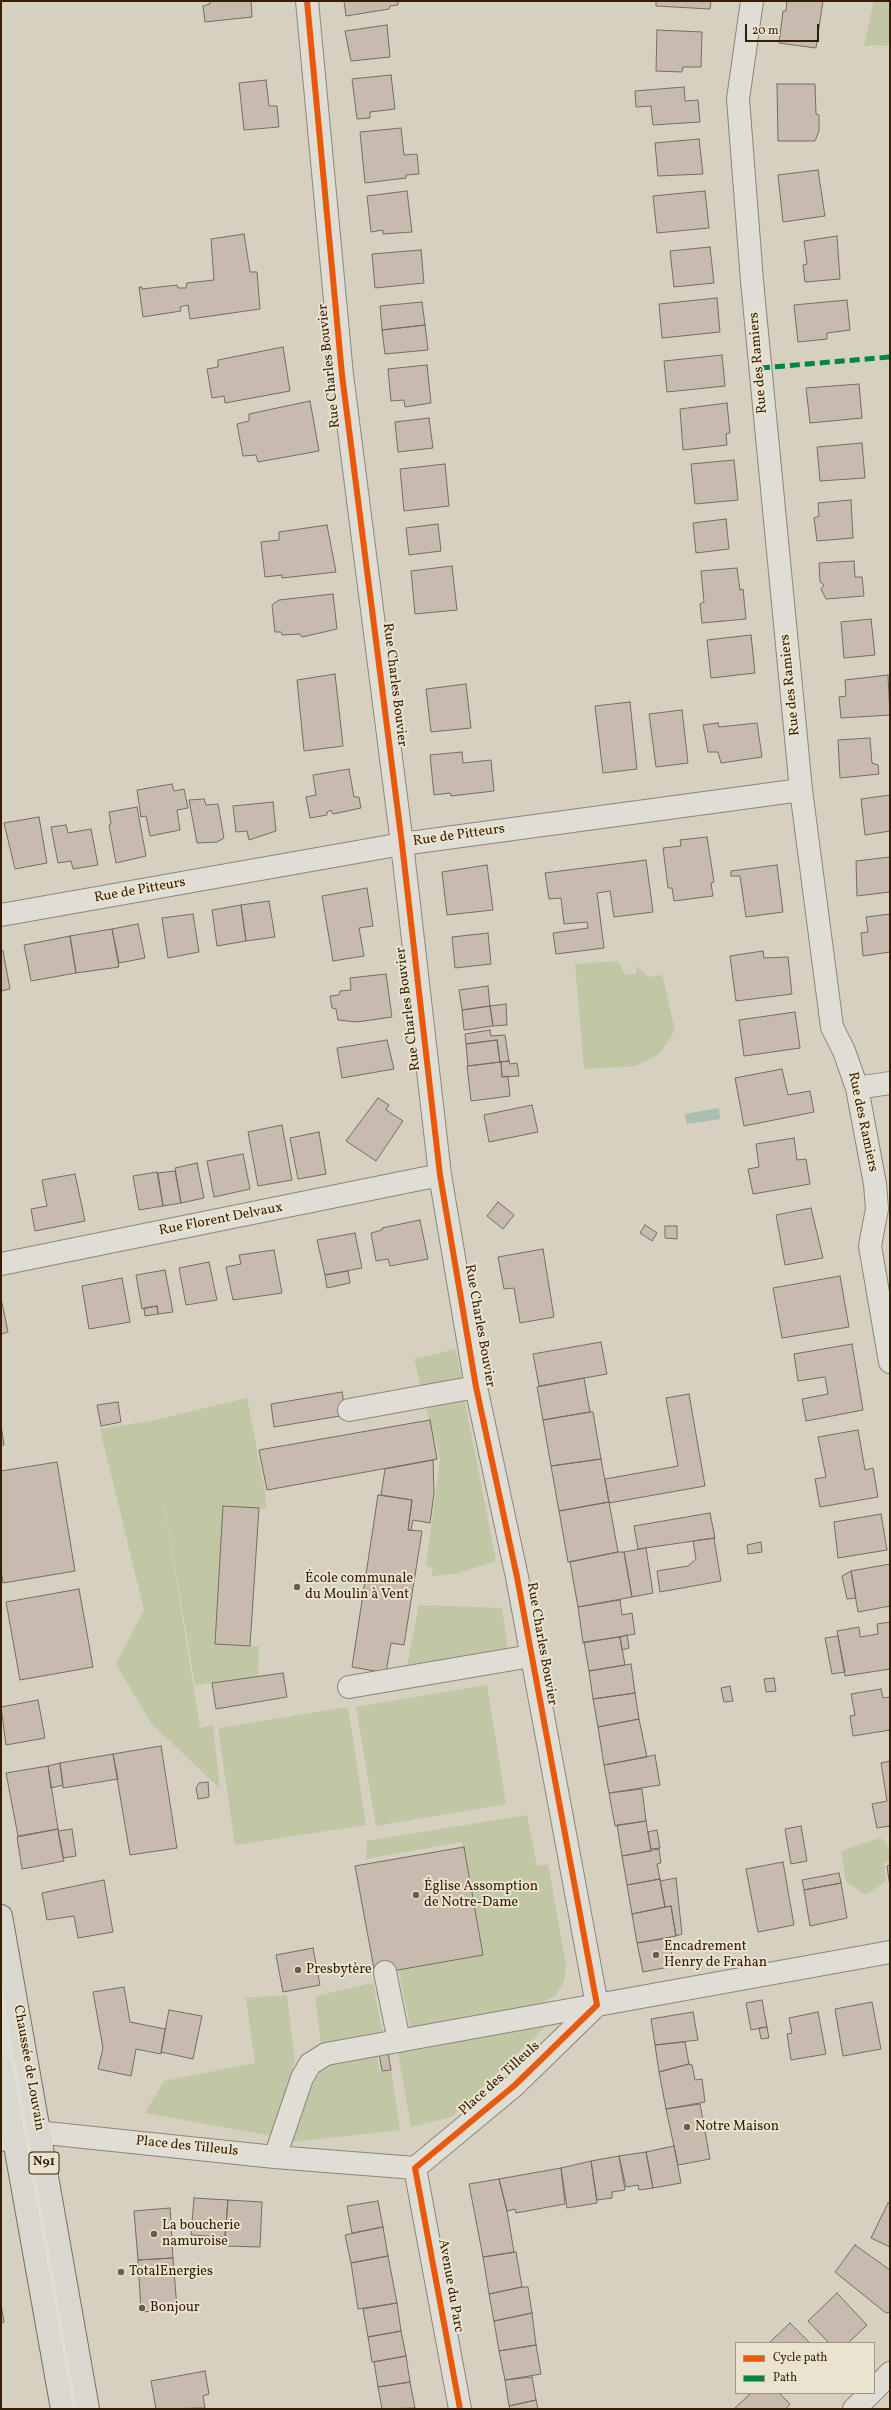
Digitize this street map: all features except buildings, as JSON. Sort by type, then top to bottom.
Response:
[{"type":"main road","name":"Chaussée de Louvain","points":[[1,1916],[20,2137],[62,2409]]},
{"type":"main road","name":"Chaussée de Louvain","points":[[1,2067],[88,2409]]},
{"type":"street","name":"Rue Charles Bouvier","points":[[307,1],[342,375],[402,844],[440,1175],[476,1387],[512,1551],[597,2005]]},
{"type":"street","name":"Rue des Ramiers","points":[[752,1],[738,99],[752,281],[801,790],[832,1027],[844,1051],[857,1088],[877,1209],[870,1246],[890,1362]]},
{"type":"street","name":"Rue de Pitteurs","points":[[1,915],[402,844],[801,790]]},
{"type":"street","points":[[857,1088],[890,1083]]},
{"type":"street","name":"Rue Florent Delvaux","points":[[1,1264],[440,1175]]},
{"type":"street","points":[[349,1410],[476,1387]]},
{"type":"street","points":[[350,1687],[531,1656]]},
{"type":"street","points":[[274,2157],[302,2078],[310,2064],[326,2054],[890,1952]]},
{"type":"street","points":[[385,1972],[399,2041]]},
{"type":"street","name":"Chaussée de Louvain","points":[[1,1992],[20,2137],[73,2409]]},
{"type":"street","name":"Place des Tilleuls","points":[[20,2137],[81,2136],[274,2157],[415,2168],[515,2084],[597,2005]]},
{"type":"street","name":"Avenue du Parc","points":[[415,2168],[460,2409]]},
{"type":"street","points":[[875,2389],[890,2373]]},
{"type":"street","points":[[854,2409],[870,2394]]},
{"type":"shaded area","points":[[874,1],[890,1],[890,45],[864,46]]},
{"type":"shaded area","points":[[618,961],[625,975],[636,974],[637,966],[648,977],[662,975],[675,1030],[660,1053],[636,1066],[584,1069],[575,964]]},
{"type":"shaded area","points":[[719,1108],[720,1119],[687,1124],[685,1114]]},
{"type":"shaded area","points":[[456,1349],[462,1382],[422,1391],[414,1359]]},
{"type":"shaded area","points":[[464,1397],[496,1561],[455,1574],[431,1576],[433,1568],[426,1566],[440,1459],[425,1404]]},
{"type":"shaded area","points":[[247,1398],[265,1490],[266,1509],[223,1506],[215,1644],[259,1646],[258,1677],[195,1685],[159,1471],[200,1728],[213,1725],[220,1789],[151,1723],[116,1664],[144,1610],[100,1429],[151,1421]]},
{"type":"shaded area","points":[[419,1605],[502,1608],[508,1650],[406,1671]]},
{"type":"shaded area","points":[[487,1685],[506,1804],[376,1826],[356,1707]]},
{"type":"shaded area","points":[[348,1707],[366,1825],[235,1845],[218,1728]]},
{"type":"shaded area","points":[[527,1815],[537,1866],[548,1864],[566,1965],[564,1981],[555,1996],[533,2007],[411,2030],[397,1964],[481,1949],[462,1842],[366,1859],[367,1841]]},
{"type":"shaded area","points":[[880,1838],[886,1842],[890,1851],[890,1862],[884,1863],[886,1881],[866,1895],[846,1882],[841,1851]]},
{"type":"shaded area","points":[[373,1983],[383,2035],[321,2044],[315,1996]]},
{"type":"shaded area","points":[[287,1995],[295,2063],[272,2136],[145,2113],[164,2081],[255,2063],[246,1998]]},
{"type":"shaded area","points":[[547,2025],[451,2117],[411,2127],[398,2052]]},
{"type":"shaded area","points":[[376,2051],[380,2072],[391,2070],[400,2130],[292,2142],[314,2081],[320,2071],[336,2062]]},
{"type":"marked path","points":[[760,368],[890,357]]},
{"type":"cycle path","points":[[307,1],[342,375],[402,844],[440,1175],[476,1387],[517,1577],[597,2005],[515,2085],[415,2168],[460,2409]]},
{"type":"place","name":"École communale du Moulin à Vent","points":[[297,1587]]},
{"type":"place","name":"Église Assomption de Notre-Dame","points":[[416,1895]]},
{"type":"place","name":"Encadrement Henry de Frahan","points":[[656,1955]]},
{"type":"place","name":"Presbytère","points":[[298,1970]]},
{"type":"place","name":"Notre Maison","points":[[687,2127]]},
{"type":"place","name":"La boucherie namuroise","points":[[154,2234]]},
{"type":"place","name":"TotalEnergies","points":[[121,2272]]},
{"type":"place","name":"Bonjour","points":[[142,2308]]}]
